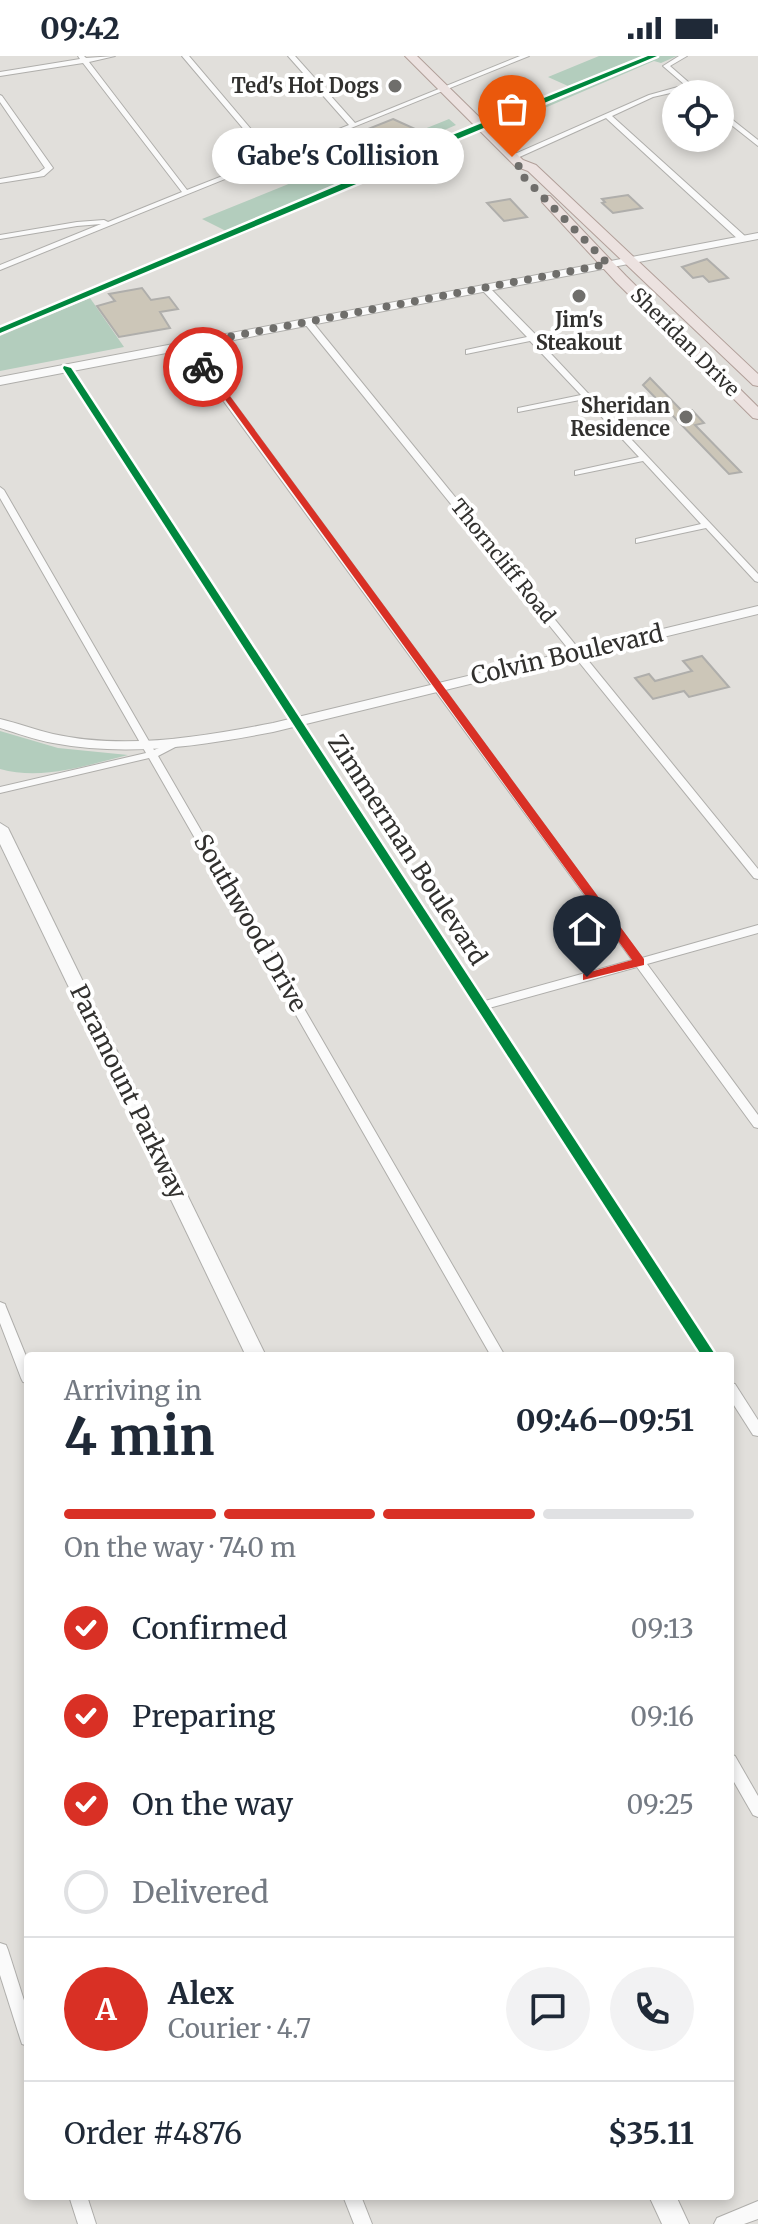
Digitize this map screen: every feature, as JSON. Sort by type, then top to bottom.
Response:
[{"type":"main road","name":"Sheridan Drive","points":[[411,56],[516,160],[532,168],[758,382]]},
{"type":"main road","name":"Sheridan Drive","points":[[516,160],[518,171],[755,408]]},
{"type":"street","points":[[0,74],[83,58],[112,56]]},
{"type":"street","points":[[185,56],[272,158]]},
{"type":"street","points":[[291,56],[354,126]]},
{"type":"street","points":[[0,268],[526,56]]},
{"type":"street","points":[[683,80],[666,66],[684,56]]},
{"type":"street","points":[[83,58],[186,193]]},
{"type":"street","points":[[516,160],[662,93]]},
{"type":"street","points":[[0,97],[49,168],[41,174],[0,181]]},
{"type":"street","points":[[608,116],[743,239]]},
{"type":"street","points":[[734,124],[758,144]]},
{"type":"street","points":[[0,237],[77,224],[114,222]]},
{"type":"street","points":[[0,381],[758,236]]},
{"type":"street","points":[[485,288],[758,579]]},
{"type":"street","name":"Thorncliff Road","points":[[308,322],[758,876]]},
{"type":"street","points":[[469,352],[534,338]]},
{"type":"street","points":[[187,345],[758,1124]]},
{"type":"street","name":"Zimmerman Boulevard","points":[[67,368],[706,1352]]},
{"type":"street","points":[[521,410],[588,396]]},
{"type":"street","points":[[578,473],[646,458]]},
{"type":"street","name":"Southwood Drive","points":[[0,490],[496,1352]]},
{"type":"street","points":[[639,541],[709,525]]},
{"type":"street","name":"Colvin Boulevard","points":[[0,723],[19,731],[151,750],[296,720],[758,610]]},
{"type":"street","points":[[0,790],[151,750]]},
{"type":"street","name":"Paramount Parkway","points":[[0,828],[254,1352]]},
{"type":"street","points":[[482,1006],[758,929]]},
{"type":"street","points":[[0,1307],[24,1368]]},
{"type":"street","points":[[734,1394],[758,1431]]},
{"type":"street","points":[[734,1768],[758,1810]]},
{"type":"street","points":[[0,1950],[24,2025]]},
{"type":"street","points":[[79,2200],[87,2224]]},
{"type":"street","points":[[354,2200],[363,2224]]},
{"type":"street","points":[[664,2200],[676,2224]]},
{"type":"street","points":[[723,2224],[758,2210]]},
{"type":"green space","points":[[599,56],[677,56],[661,63],[654,61],[503,126],[494,116],[568,86],[548,77]]},
{"type":"green space","points":[[449,119],[456,125],[405,147],[423,157],[236,236],[202,219]]},
{"type":"green space","points":[[90,298],[124,347],[0,371],[0,336]]},
{"type":"green space","points":[[0,731],[58,748],[128,755],[48,772],[0,769]]},
{"type":"building","points":[[393,119],[413,128],[391,139],[368,129]]},
{"type":"building","points":[[628,195],[642,208],[613,213],[602,203],[605,202],[602,199]]},
{"type":"building","points":[[510,199],[527,217],[504,221],[487,203]]},
{"type":"building","points":[[707,259],[728,278],[709,282],[703,276],[693,278],[682,267]]},
{"type":"building","points":[[142,288],[151,300],[169,297],[178,309],[160,312],[170,328],[119,337],[97,306],[115,301],[109,294]]},
{"type":"building","name":"Sheridan Residence","points":[[650,378],[683,412],[692,410],[704,423],[695,425],[741,472],[729,474],[643,385]]},
{"type":"building","points":[[702,656],[729,687],[689,697],[684,691],[653,699],[635,678],[649,674],[655,681],[692,671],[683,661]]},
{"type":"cycle path","points":[[0,331],[401,162],[411,155],[654,56]]},
{"type":"cycle path","points":[[67,368],[706,1352]]},
{"type":"way so far","points":[[203,367],[187,345],[608,264],[518,171],[519,163],[512,157]]},
{"type":"place","name":"Ted's Hot Dogs","points":[[395,86]]},
{"type":"place","name":"Gabe's Collision","points":[[512,157]]},
{"type":"place","name":"Jim's Steakout","points":[[579,296]]},
{"type":"place","name":"Sheridan Residence","points":[[686,417]]},
{"type":"route","points":[[203,367],[640,962],[587,977]]}]
